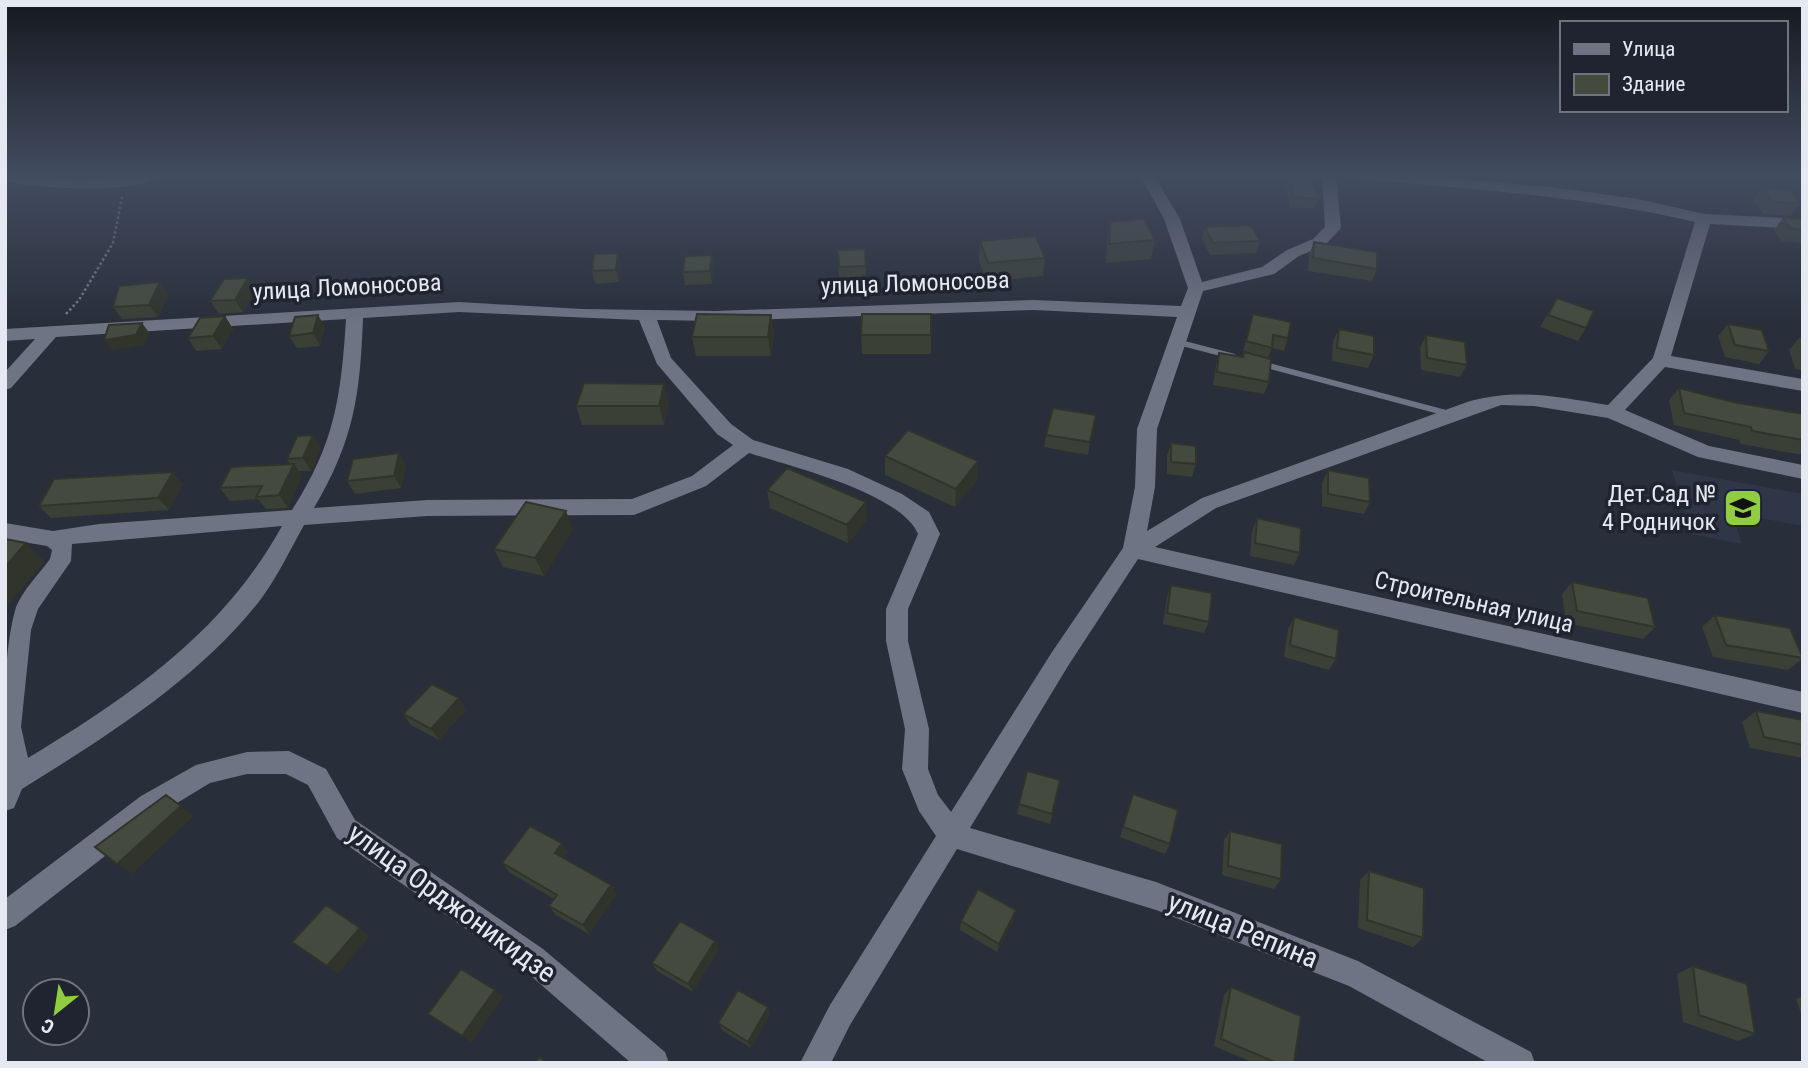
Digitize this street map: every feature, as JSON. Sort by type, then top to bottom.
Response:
[{"type":"street","points":[[815,1063],[840,1015],[1060,659],[1133,550],[1145,486],[1147,429],[1196,288],[1174,225]]},
{"type":"street","points":[[1196,288],[1268,271],[1293,253],[1319,242],[1333,228],[1333,225]]},
{"type":"street","points":[[1612,412],[1665,361],[1702,225]]},
{"type":"street","name":"улица Ломоносова","points":[[5,335],[458,307],[646,315],[729,315],[1034,305],[1186,312]]},
{"type":"street","points":[[9,790],[111,720],[180,666],[247,600],[275,560],[320,482],[340,433],[347,408],[355,314]]},
{"type":"street","points":[[646,315],[663,360],[724,429],[746,445],[841,474],[895,499],[922,518],[929,534],[897,609],[897,641],[917,729],[915,769],[928,802],[951,835]]},
{"type":"street","points":[[5,384],[52,331]]},
{"type":"street","points":[[1665,361],[1803,385]]},
{"type":"street","points":[[1133,550],[1209,503],[1450,415],[1501,400],[1534,400],[1612,412],[1705,452],[1803,472]]},
{"type":"street","points":[[5,531],[53,539],[99,532],[427,508],[634,507],[699,481],[746,445]]},
{"type":"street","points":[[9,790],[18,770],[9,716],[20,630],[28,606],[60,561],[64,548],[53,539]]},
{"type":"street","name":"Строительная улица","points":[[1133,550],[1803,703]]},
{"type":"street","name":"улица Орджоникидзе","points":[[5,916],[150,805],[205,772],[247,763],[289,762],[317,777],[346,829],[533,959],[654,1063]]},
{"type":"street","name":"улица Репина","points":[[951,835],[1156,895],[1345,970],[1520,1063]]},
{"type":"lane","points":[[1177,342],[1450,415]]},
{"type":"path","points":[[52,331],[79,300],[113,243],[116,225]]},
{"type":"shaded area","name":"Дет.Сад № 4 Родничок","points":[[1672,470],[1803,494],[1803,526],[1732,513],[1742,544],[1691,534]]},
{"type":"building","points":[[1110,225],[1147,225],[1155,240],[1109,244]]},
{"type":"building","points":[[1251,225],[1260,241],[1213,243],[1205,227]]},
{"type":"building","points":[[1788,225],[1803,225],[1803,230],[1790,228]]},
{"type":"building","points":[[1036,236],[1045,258],[988,263],[980,241]]},
{"type":"building","points":[[1314,242],[1377,252],[1377,269],[1313,258]]},
{"type":"building","points":[[865,249],[866,266],[839,267],[838,250]]},
{"type":"building","points":[[618,253],[616,270],[592,271],[594,254]]},
{"type":"building","points":[[712,255],[710,271],[683,272],[685,256]]},
{"type":"building","points":[[248,278],[235,300],[210,301],[224,279]]},
{"type":"building","points":[[160,282],[149,305],[113,307],[119,286]]},
{"type":"building","points":[[1557,298],[1594,311],[1586,328],[1548,315]]},
{"type":"building","points":[[697,314],[771,315],[768,337],[692,337]]},
{"type":"building","points":[[862,314],[931,314],[931,335],[861,335]]},
{"type":"building","points":[[1253,314],[1291,322],[1288,338],[1273,335],[1272,348],[1246,341]]},
{"type":"building","points":[[318,315],[313,333],[289,336],[295,317]]},
{"type":"building","points":[[225,316],[213,336],[188,338],[200,318]]},
{"type":"building","points":[[142,323],[136,335],[104,340],[109,325]]},
{"type":"building","points":[[1728,324],[1762,330],[1769,351],[1735,345]]},
{"type":"building","points":[[1339,329],[1374,336],[1374,355],[1337,348]]},
{"type":"building","points":[[1426,335],[1465,342],[1467,365],[1427,358]]},
{"type":"building","points":[[1244,352],[1271,359],[1269,382],[1217,372],[1219,353],[1243,357]]},
{"type":"building","points":[[584,383],[664,384],[659,406],[576,406]]},
{"type":"building","points":[[1679,388],[1733,402],[1803,414],[1803,440],[1752,431],[1751,427],[1684,413]]},
{"type":"building","points":[[1053,408],[1096,415],[1090,442],[1046,435]]},
{"type":"building","points":[[908,430],[978,461],[956,489],[885,456]]},
{"type":"building","points":[[313,435],[303,458],[287,459],[297,436]]},
{"type":"building","points":[[1171,443],[1196,446],[1196,464],[1171,462]]},
{"type":"building","points":[[399,453],[394,476],[347,481],[353,459]]},
{"type":"building","points":[[294,464],[279,495],[256,497],[262,486],[220,488],[231,467]]},
{"type":"building","points":[[787,468],[866,502],[847,525],[767,490]]},
{"type":"building","points":[[1328,470],[1369,478],[1370,502],[1328,494]]},
{"type":"building","points":[[173,472],[158,498],[39,506],[54,479]]},
{"type":"building","points":[[526,502],[566,511],[535,558],[494,549]]},
{"type":"building","points":[[1257,518],[1301,528],[1300,553],[1255,543]]},
{"type":"building","points":[[5,539],[26,543],[5,567]]},
{"type":"building","points":[[1572,582],[1648,598],[1655,627],[1577,611]]},
{"type":"building","points":[[1171,585],[1212,593],[1209,622],[1167,613]]},
{"type":"building","points":[[1715,615],[1790,628],[1803,658],[1726,645]]},
{"type":"building","points":[[1294,617],[1339,630],[1336,659],[1290,645]]},
{"type":"building","points":[[432,684],[459,698],[431,729],[403,714]]},
{"type":"building","points":[[1756,711],[1803,720],[1803,745],[1764,737]]},
{"type":"building","points":[[1027,771],[1060,780],[1052,814],[1019,804]]},
{"type":"building","points":[[1133,794],[1178,810],[1170,844],[1123,827]]},
{"type":"building","points":[[166,795],[181,806],[117,864],[95,847]]},
{"type":"building","points":[[530,826],[562,843],[555,853],[611,885],[583,925],[549,906],[557,895],[502,863]]},
{"type":"building","points":[[1230,831],[1282,844],[1281,879],[1228,866]]},
{"type":"building","points":[[1369,871],[1424,888],[1423,938],[1367,920]]},
{"type":"building","points":[[978,889],[1016,910],[999,944],[961,921]]},
{"type":"building","points":[[326,905],[360,928],[327,966],[292,942]]},
{"type":"building","points":[[680,921],[715,941],[688,984],[652,963]]},
{"type":"building","points":[[1693,966],[1747,984],[1755,1034],[1699,1015]]},
{"type":"building","points":[[461,969],[495,990],[462,1036],[428,1014]]},
{"type":"building","points":[[1231,987],[1301,1016],[1294,1063],[1277,1063],[1221,1039]]},
{"type":"building","points":[[738,990],[768,1007],[748,1042],[718,1023]]},
{"type":"building","points":[[539,1057],[548,1063],[535,1063]]},
{"type":"place","name":"Дет.Сад № 4 Родничок","points":[[1743,508]]}]
